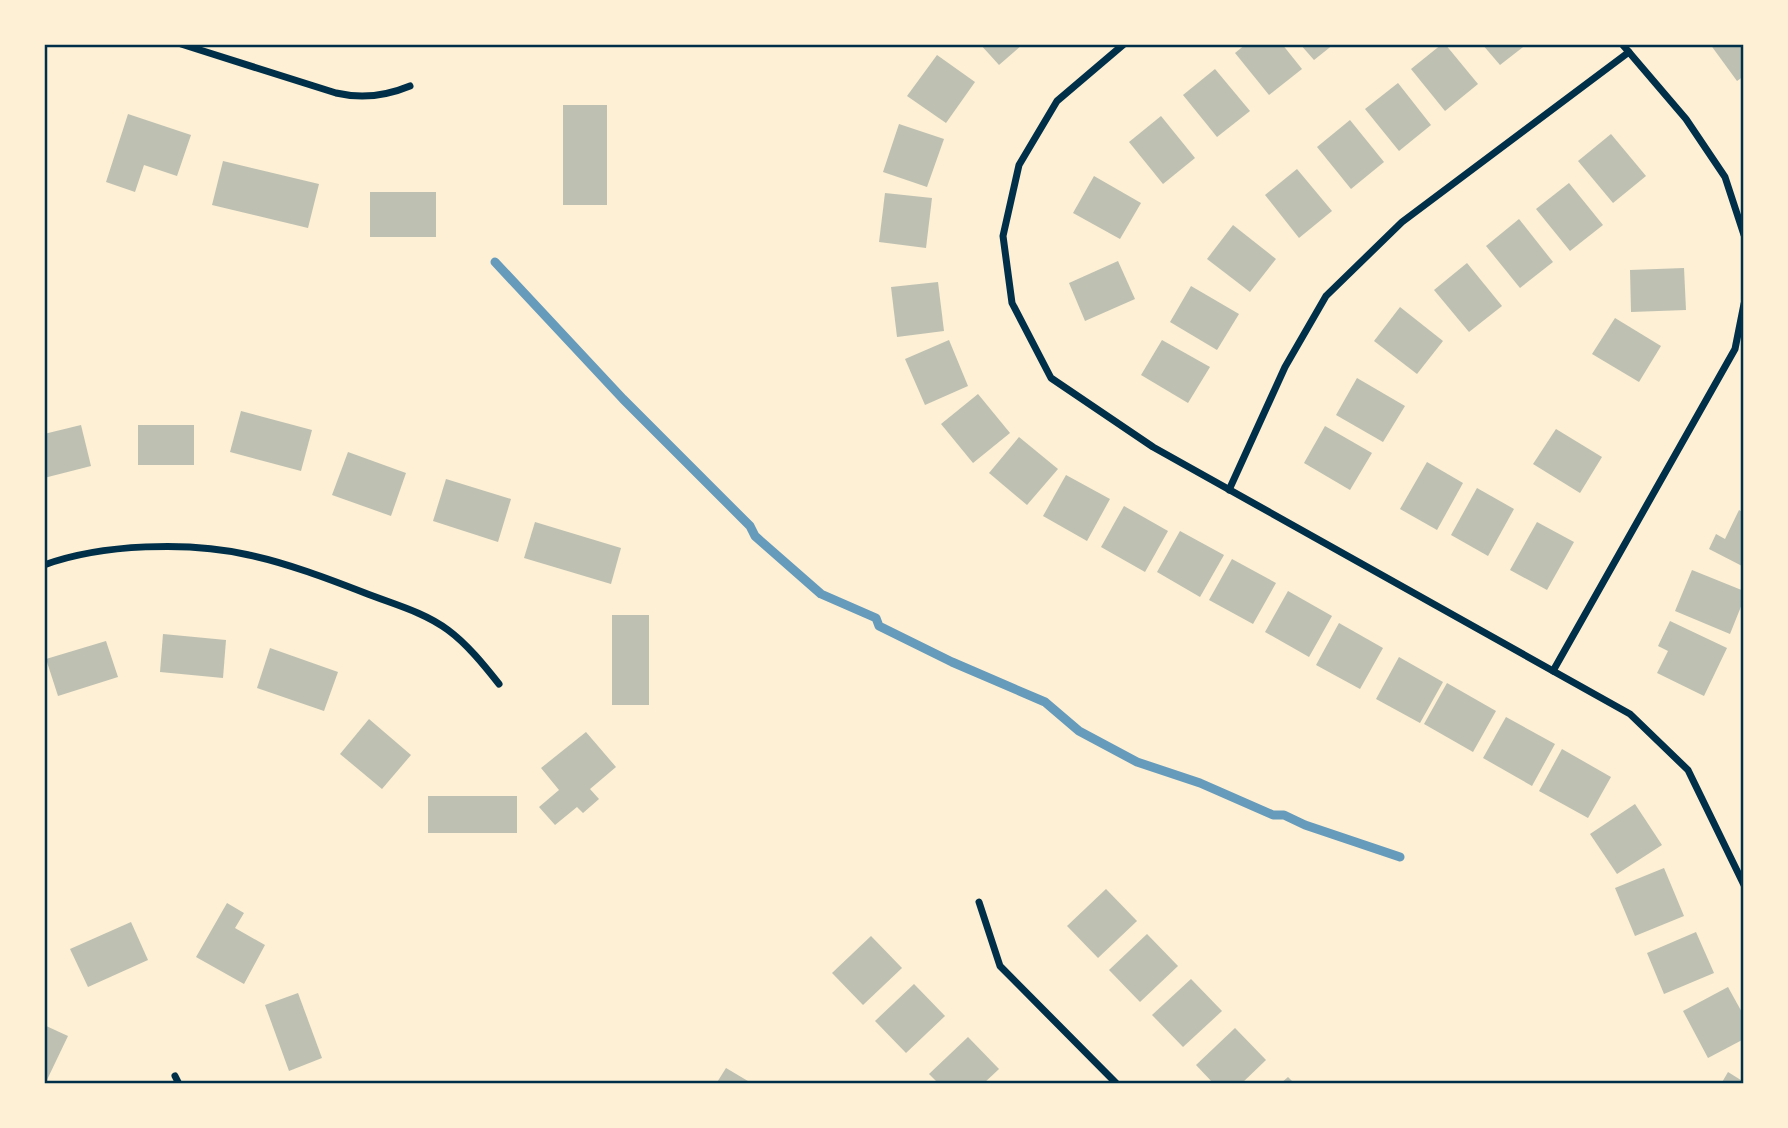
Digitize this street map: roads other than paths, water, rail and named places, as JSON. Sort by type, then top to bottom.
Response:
[{"type":"street","points":[[180,44],[351,96],[381,95],[410,86]]},
{"type":"street","points":[[210,53],[213,44]]},
{"type":"street","points":[[1124,44],[1057,101],[1019,165],[1003,236],[1012,303],[1051,378],[1153,447],[1630,714],[1688,770],[1744,885]]},
{"type":"street","points":[[1622,44],[1686,119],[1725,177],[1744,235]]},
{"type":"street","points":[[1229,490],[1285,367],[1326,296],[1402,222],[1629,52]]},
{"type":"street","points":[[1553,671],[1735,349],[1744,304]]},
{"type":"street","points":[[44,565],[62,558],[110,550],[160,547],[218,550],[250,555],[330,580],[430,618],[450,631],[499,684]]},
{"type":"street","points":[[979,902],[1000,966],[1117,1084]]},
{"type":"street","points":[[175,1076],[179,1084]]},
{"type":"waterway","points":[[495,262],[623,399],[750,526],[755,536],[821,594],[876,618],[879,626],[952,662],[1045,702],[1079,731],[1137,762],[1200,783],[1273,815],[1284,815],[1305,825],[1400,857]]}]
